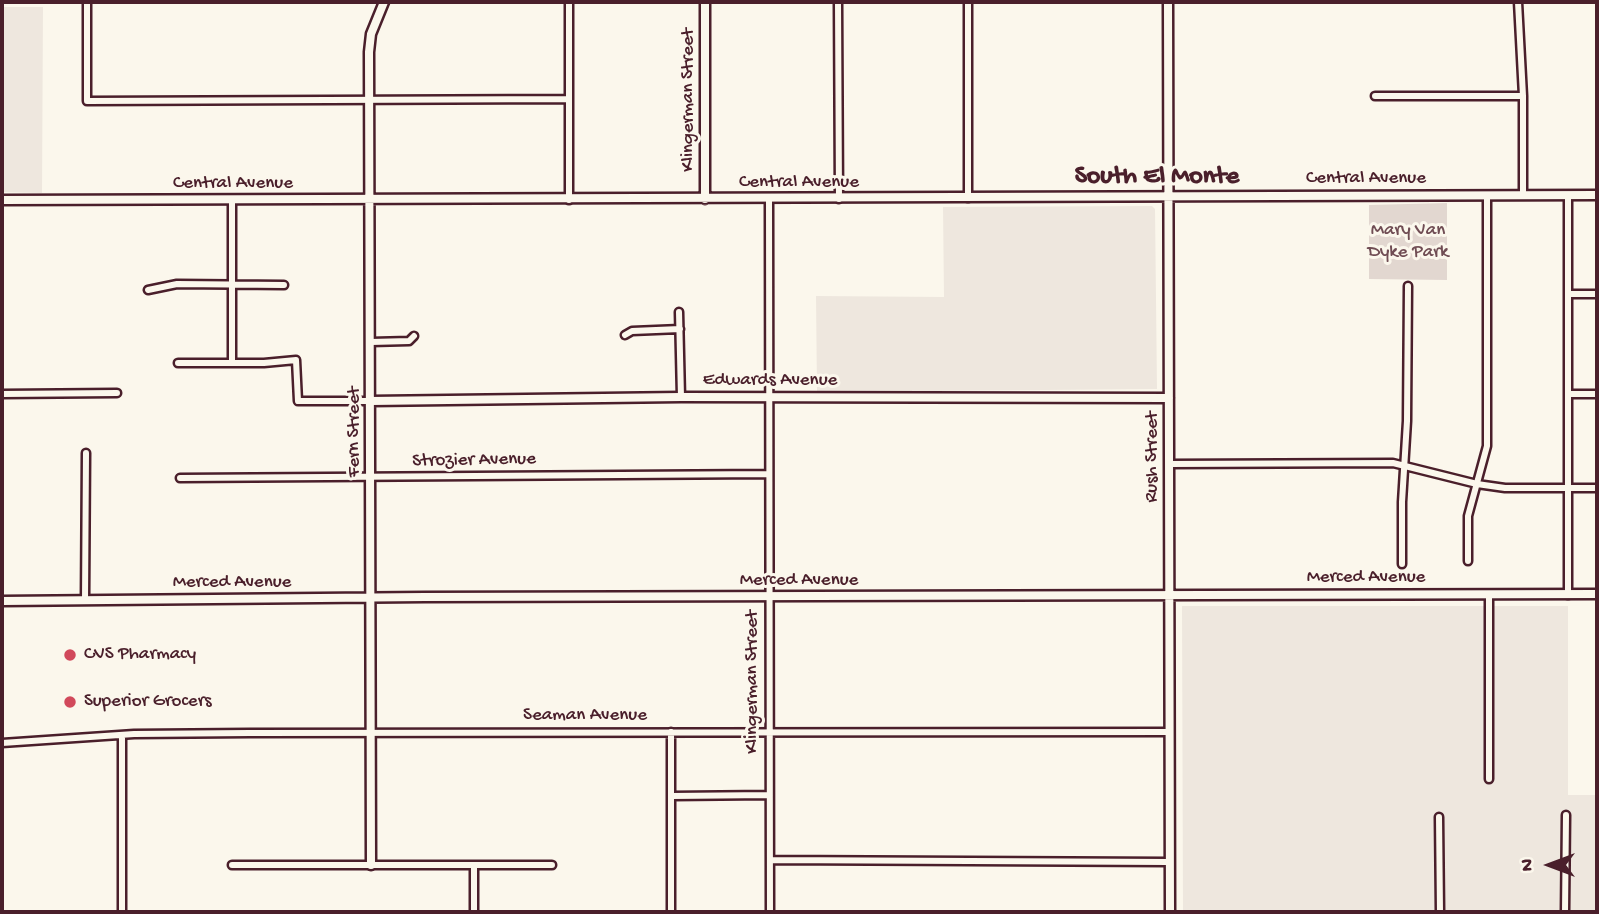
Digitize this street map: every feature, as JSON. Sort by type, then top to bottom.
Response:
[{"type":"street","points":[[87,2],[87,101],[569,99]]},
{"type":"street","name":"Fern Street","points":[[371,865],[369,100],[371,34],[384,2]]},
{"type":"street","points":[[569,2],[569,200]]},
{"type":"street","name":"Klingerman Street","points":[[705,2],[705,199]]},
{"type":"street","points":[[838,2],[839,199]]},
{"type":"street","points":[[968,2],[968,198]]},
{"type":"street","name":"Rush Street","points":[[1168,2],[1170,912]]},
{"type":"street","points":[[1518,2],[1523,96],[1523,195]]},
{"type":"street","points":[[1375,96],[1523,96]]},
{"type":"street","points":[[1468,561],[1468,516],[1487,446],[1487,195]]},
{"type":"street","points":[[1568,195],[1568,595]]},
{"type":"street","name":"Central Avenue","points":[[2,200],[1597,195]]},
{"type":"street","name":"Klingerman Street","points":[[769,199],[770,912]]},
{"type":"street","points":[[232,200],[232,363]]},
{"type":"street","points":[[148,290],[166,285],[284,285]]},
{"type":"street","points":[[1402,564],[1408,286]]},
{"type":"street","points":[[1568,295],[1597,295]]},
{"type":"street","points":[[679,312],[681,397]]},
{"type":"street","points":[[625,335],[632,331],[680,329]]},
{"type":"street","points":[[371,342],[409,341],[414,337]]},
{"type":"street","points":[[178,363],[296,360],[298,401],[371,401]]},
{"type":"street","points":[[2,394],[117,393]]},
{"type":"street","points":[[1568,394],[1597,394]]},
{"type":"street","name":"Edwards Avenue","points":[[371,401],[681,397],[1169,398]]},
{"type":"street","points":[[85,600],[86,453]]},
{"type":"street","points":[[1169,464],[1405,464],[1477,484],[1521,489],[1597,488]]},
{"type":"street","name":"Strozier Avenue","points":[[180,478],[769,474]]},
{"type":"street","points":[[1489,594],[1489,779]]},
{"type":"street","name":"Merced Avenue","points":[[2,601],[1597,594]]},
{"type":"street","name":"Seaman Avenue","points":[[2,743],[122,735],[769,730],[1169,732]]},
{"type":"street","points":[[671,732],[671,912]]},
{"type":"street","points":[[122,735],[122,912]]},
{"type":"street","points":[[671,796],[769,795]]},
{"type":"street","points":[[1564,912],[1566,815]]},
{"type":"street","points":[[1439,817],[1440,912]]},
{"type":"street","points":[[770,860],[1169,862]]},
{"type":"street","points":[[232,865],[552,864]]},
{"type":"street","points":[[474,865],[474,912]]},
{"type":"shaded area","points":[[2,7],[43,7],[42,193],[2,192]]},
{"type":"shaded area","points":[[1152,206],[1155,209],[1157,389],[817,392],[816,296],[944,297],[943,207]]},
{"type":"shaded area","points":[[1182,606],[1568,606],[1568,795],[1597,795],[1597,912],[1183,912]]},
{"type":"green space","name":"Mary Van Dyke Park","points":[[1447,203],[1447,280],[1369,279],[1369,205]]},
{"type":"place","name":"CVS Pharmacy","points":[[70,655]]},
{"type":"place","name":"Superior Grocers","points":[[70,702]]},
{"type":"district","name":"South El Monte","points":[[1157,178]]}]
